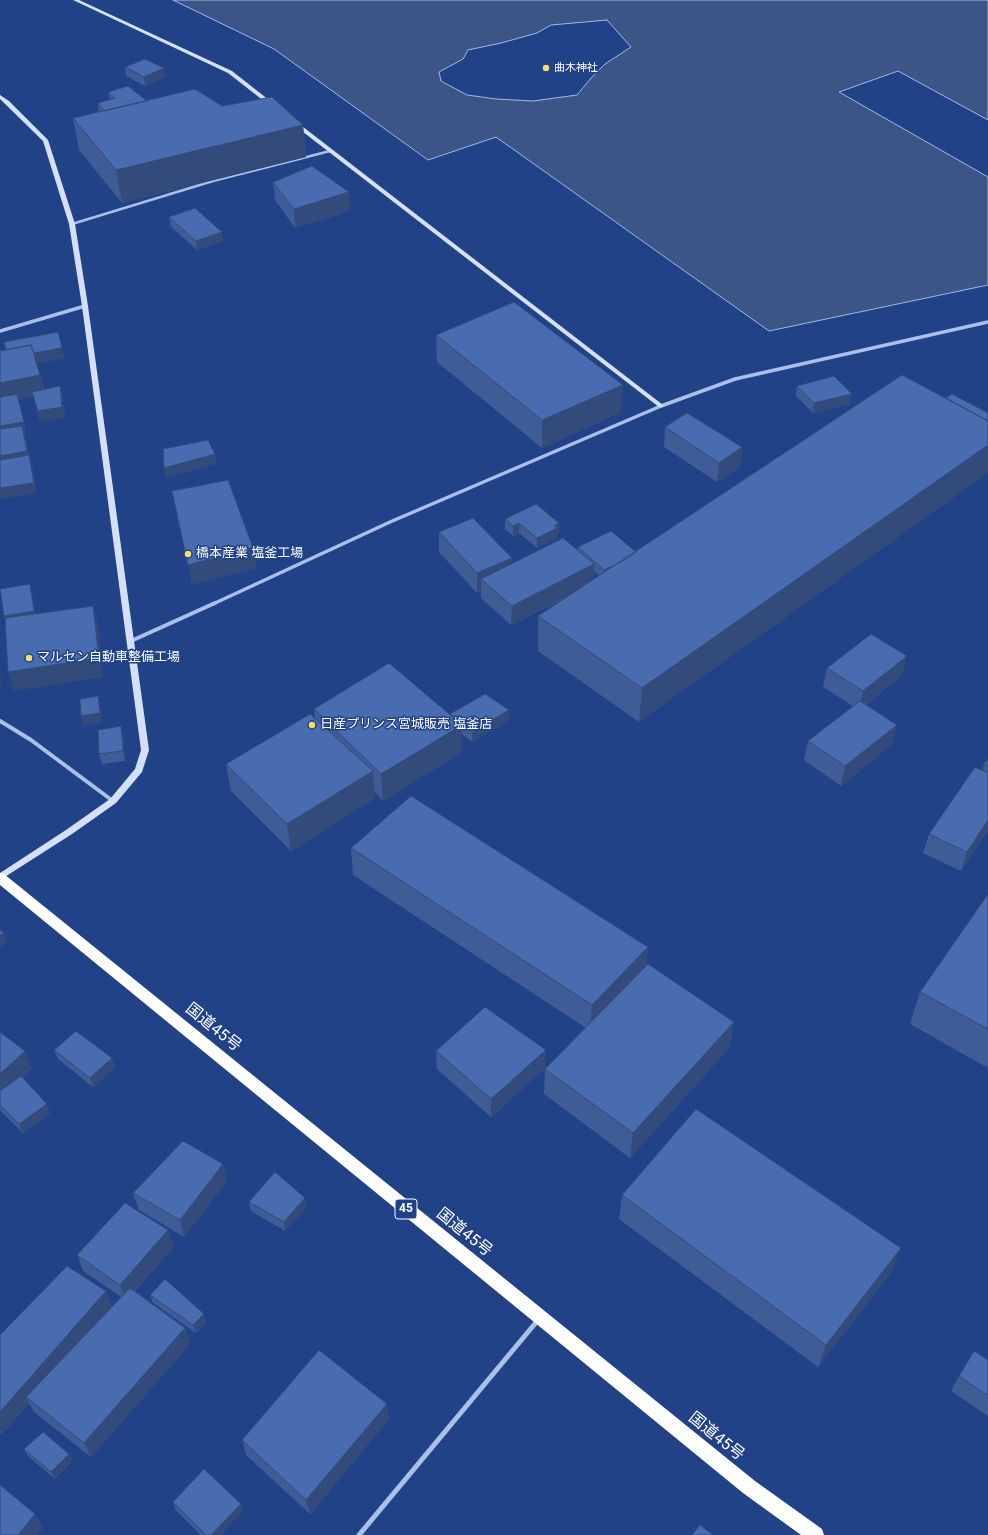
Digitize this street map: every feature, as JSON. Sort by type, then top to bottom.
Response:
[{"type":"highway","name":"国道45号","points":[[0,877],[749,1487],[816,1535]]},
{"type":"street","points":[[75,0],[230,72],[277,109]]},
{"type":"street","points":[[0,97],[7,102],[45,140],[72,224],[85,306],[145,750],[139,770],[113,801],[0,877]]},
{"type":"street","points":[[289,118],[660,406]]},
{"type":"street","points":[[72,224],[213,181],[330,151]]},
{"type":"street","points":[[0,332],[85,306]]},
{"type":"street","points":[[131,641],[390,522],[660,406],[735,379],[988,322]]},
{"type":"street","points":[[0,721],[31,740],[113,801]]},
{"type":"street","points":[[359,1535],[540,1318]]},
{"type":"water","points":[[173,0],[988,0],[988,120],[898,71],[839,92],[988,177],[988,285],[769,331],[496,137],[428,160],[274,49]],"holes":[[[607,20],[631,47],[605,64],[577,95],[533,101],[496,99],[467,95],[441,81],[439,72],[463,59],[468,50],[537,33],[551,25]]]},
{"type":"building","points":[[145,59],[164,68],[144,77],[125,67]]},
{"type":"building","points":[[128,86],[147,101],[104,111],[98,103],[115,98],[108,92]]},
{"type":"building","points":[[195,89],[222,106],[272,97],[303,125],[116,170],[73,118]]},
{"type":"building","points":[[312,166],[349,192],[294,209],[273,182]]},
{"type":"building","points":[[195,208],[222,232],[196,241],[169,217]]},
{"type":"building","points":[[514,302],[623,385],[542,420],[436,335]]},
{"type":"building","points":[[58,332],[62,348],[34,353],[31,345],[6,350],[4,342]]},
{"type":"building","points":[[31,345],[40,375],[0,383],[0,351]]},
{"type":"building","points":[[902,375],[988,421],[988,445],[642,688],[538,616]]},
{"type":"building","points":[[834,376],[852,394],[814,403],[797,386]]},
{"type":"building","points":[[60,386],[62,407],[38,411],[32,392]]},
{"type":"building","points":[[17,394],[24,422],[0,426],[0,397]]},
{"type":"building","points":[[952,394],[988,413],[988,421],[946,398]]},
{"type":"building","points":[[687,413],[742,447],[719,463],[665,427]]},
{"type":"building","points":[[22,426],[27,451],[0,456],[0,429]]},
{"type":"building","points":[[208,440],[215,454],[164,468],[163,449]]},
{"type":"building","points":[[29,455],[34,483],[0,488],[0,460]]},
{"type":"building","points":[[228,480],[253,548],[188,565],[172,491]]},
{"type":"building","points":[[536,504],[559,523],[554,526],[557,528],[537,538],[519,523],[513,526],[505,519]]},
{"type":"building","points":[[473,518],[512,558],[477,573],[439,532]]},
{"type":"building","points":[[611,531],[636,552],[621,562],[604,570],[578,547]]},
{"type":"building","points":[[563,538],[594,564],[512,606],[481,579]]},
{"type":"building","points":[[30,584],[34,611],[4,616],[0,589]]},
{"type":"building","points":[[93,606],[99,658],[8,672],[5,618]]},
{"type":"building","points":[[871,634],[907,656],[863,691],[827,668]]},
{"type":"building","points":[[389,663],[462,725],[381,774],[314,709]]},
{"type":"building","points":[[485,694],[509,710],[472,732],[450,714]]},
{"type":"building","points":[[98,696],[100,713],[81,716],[80,699]]},
{"type":"building","points":[[860,701],[897,725],[845,766],[808,741]]},
{"type":"building","points":[[310,714],[373,771],[287,824],[226,764]]},
{"type":"building","points":[[121,726],[123,751],[99,754],[98,730]]},
{"type":"building","points":[[988,759],[988,766],[984,764]]},
{"type":"building","points":[[975,767],[988,773],[988,820],[967,852],[929,834]]},
{"type":"building","points":[[411,796],[648,947],[592,1005],[351,848]]},
{"type":"building","points":[[988,894],[988,1029],[920,992]]},
{"type":"building","points":[[0,929],[4,933],[0,936]]},
{"type":"building","points":[[648,964],[734,1022],[633,1133],[545,1069]]},
{"type":"building","points":[[485,1007],[546,1050],[491,1099],[436,1051]]},
{"type":"building","points":[[76,1031],[112,1058],[90,1078],[54,1050]]},
{"type":"building","points":[[0,1032],[25,1051],[0,1074]]},
{"type":"building","points":[[21,1076],[47,1104],[19,1124],[0,1105],[0,1091]]},
{"type":"building","points":[[696,1109],[901,1248],[826,1345],[622,1195]]},
{"type":"building","points":[[183,1141],[223,1164],[180,1220],[133,1193]]},
{"type":"building","points":[[275,1172],[305,1198],[284,1222],[249,1202]]},
{"type":"building","points":[[125,1203],[168,1230],[120,1285],[77,1255]]},
{"type":"building","points":[[67,1266],[106,1291],[0,1412],[0,1335]]},
{"type":"building","points":[[165,1279],[204,1314],[193,1325],[150,1295]]},
{"type":"building","points":[[130,1288],[185,1328],[84,1443],[26,1397]]},
{"type":"building","points":[[319,1350],[387,1404],[306,1500],[242,1440]]},
{"type":"building","points":[[974,1351],[988,1360],[988,1396],[959,1376]]},
{"type":"building","points":[[43,1432],[69,1454],[51,1472],[24,1449]]},
{"type":"building","points":[[204,1469],[241,1504],[211,1535],[206,1535],[173,1502]]},
{"type":"building","points":[[0,1485],[35,1514],[18,1535],[0,1535]]},
{"type":"building","points":[[700,1525],[713,1535],[692,1535]]},
{"type":"place","name":"曲木神社","points":[[546,68]]},
{"type":"place","name":"橋本産業 塩釜工場","points":[[188,554]]},
{"type":"place","name":"マルセン自動車整備工場","points":[[29,658]]},
{"type":"place","name":"日産プリンス宮城販売 塩釜店","points":[[312,725]]}]
